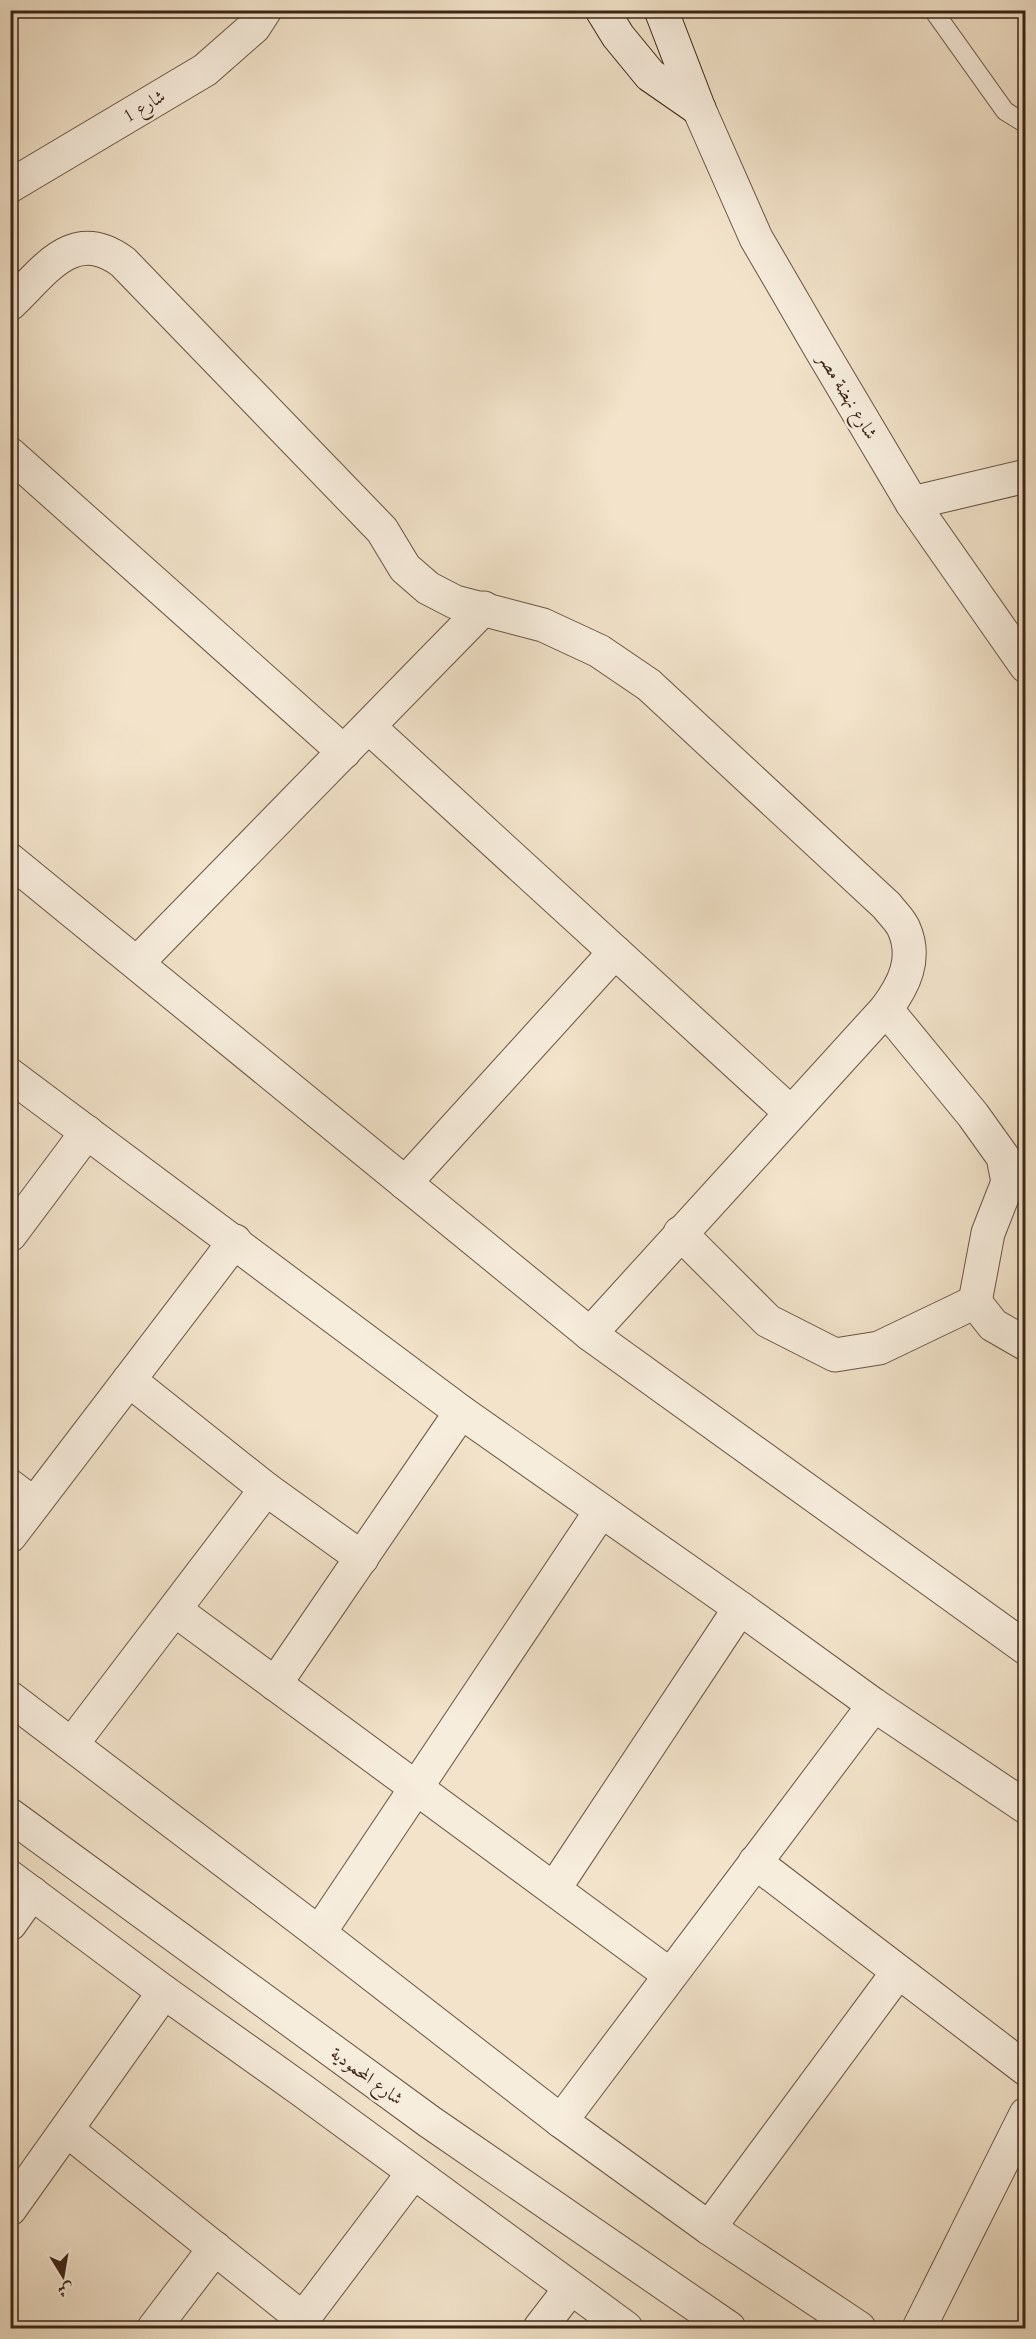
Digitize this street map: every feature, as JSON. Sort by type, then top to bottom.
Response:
[{"type":"street","name":"شارع 1","points":[[10,186],[205,70],[254,27],[265,10]]},
{"type":"street","points":[[602,10],[618,36],[650,75],[699,110]]},
{"type":"street","name":"شارع نهضة مصر","points":[[661,10],[699,110],[756,238],[912,502],[1026,666]]},
{"type":"street","points":[[10,304],[58,258],[73,249],[91,247],[109,252],[132,271],[382,530],[405,568],[428,588],[455,602],[484,608],[552,629],[599,651],[649,686],[887,906],[904,928],[910,956],[907,975],[898,993],[886,1009],[590,1334]]},
{"type":"street","points":[[10,454],[344,752]]},
{"type":"street","points":[[912,502],[1026,476]]},
{"type":"street","points":[[137,963],[484,608]]},
{"type":"street","points":[[369,727],[790,1112]]},
{"type":"street","points":[[10,860],[590,1334],[1026,1648]]},
{"type":"street","points":[[405,1183],[615,952]]},
{"type":"street","points":[[886,1009],[973,1115],[1003,1157],[1008,1182],[988,1233],[975,1302],[993,1325],[1026,1344]]},
{"type":"street","points":[[10,1075],[461,1412],[874,1705],[1026,1807]]},
{"type":"street","points":[[10,1235],[87,1132]]},
{"type":"street","points":[[680,1233],[768,1322],[835,1355],[879,1348],[975,1302]]},
{"type":"street","points":[[10,1536],[22,1495],[129,1380],[235,1241]]},
{"type":"street","points":[[129,1380],[266,1489],[362,1558]]},
{"type":"street","points":[[275,1684],[461,1412]]},
{"type":"street","points":[[72,1744],[266,1489]]},
{"type":"street","points":[[319,1933],[602,1511]]},
{"type":"street","points":[[554,1889],[740,1608]]},
{"type":"street","points":[[174,1610],[670,1975]]},
{"type":"street","points":[[10,1698],[561,2121],[709,2228],[859,2328]]},
{"type":"street","points":[[561,2121],[874,1705]]},
{"type":"street","name":"شارع المحمودية","points":[[10,1815],[430,2121],[729,2328]]},
{"type":"street","points":[[755,1862],[1026,2069]]},
{"type":"street","points":[[10,1924],[21,1885],[164,1992],[626,2328]]},
{"type":"street","points":[[709,2228],[898,1972]]},
{"type":"street","points":[[10,2210],[164,1992]]},
{"type":"street","points":[[268,2066],[295,2024]]},
{"type":"street","points":[[918,2328],[1026,2115]]},
{"type":"street","points":[[67,2130],[215,2248],[300,2324],[413,2173]]},
{"type":"street","points":[[154,2328],[215,2248]]},
{"type":"street","points":[[540,2328],[570,2289]]},
{"type":"lane","points":[[933,10],[1005,111],[1026,124]]}]
